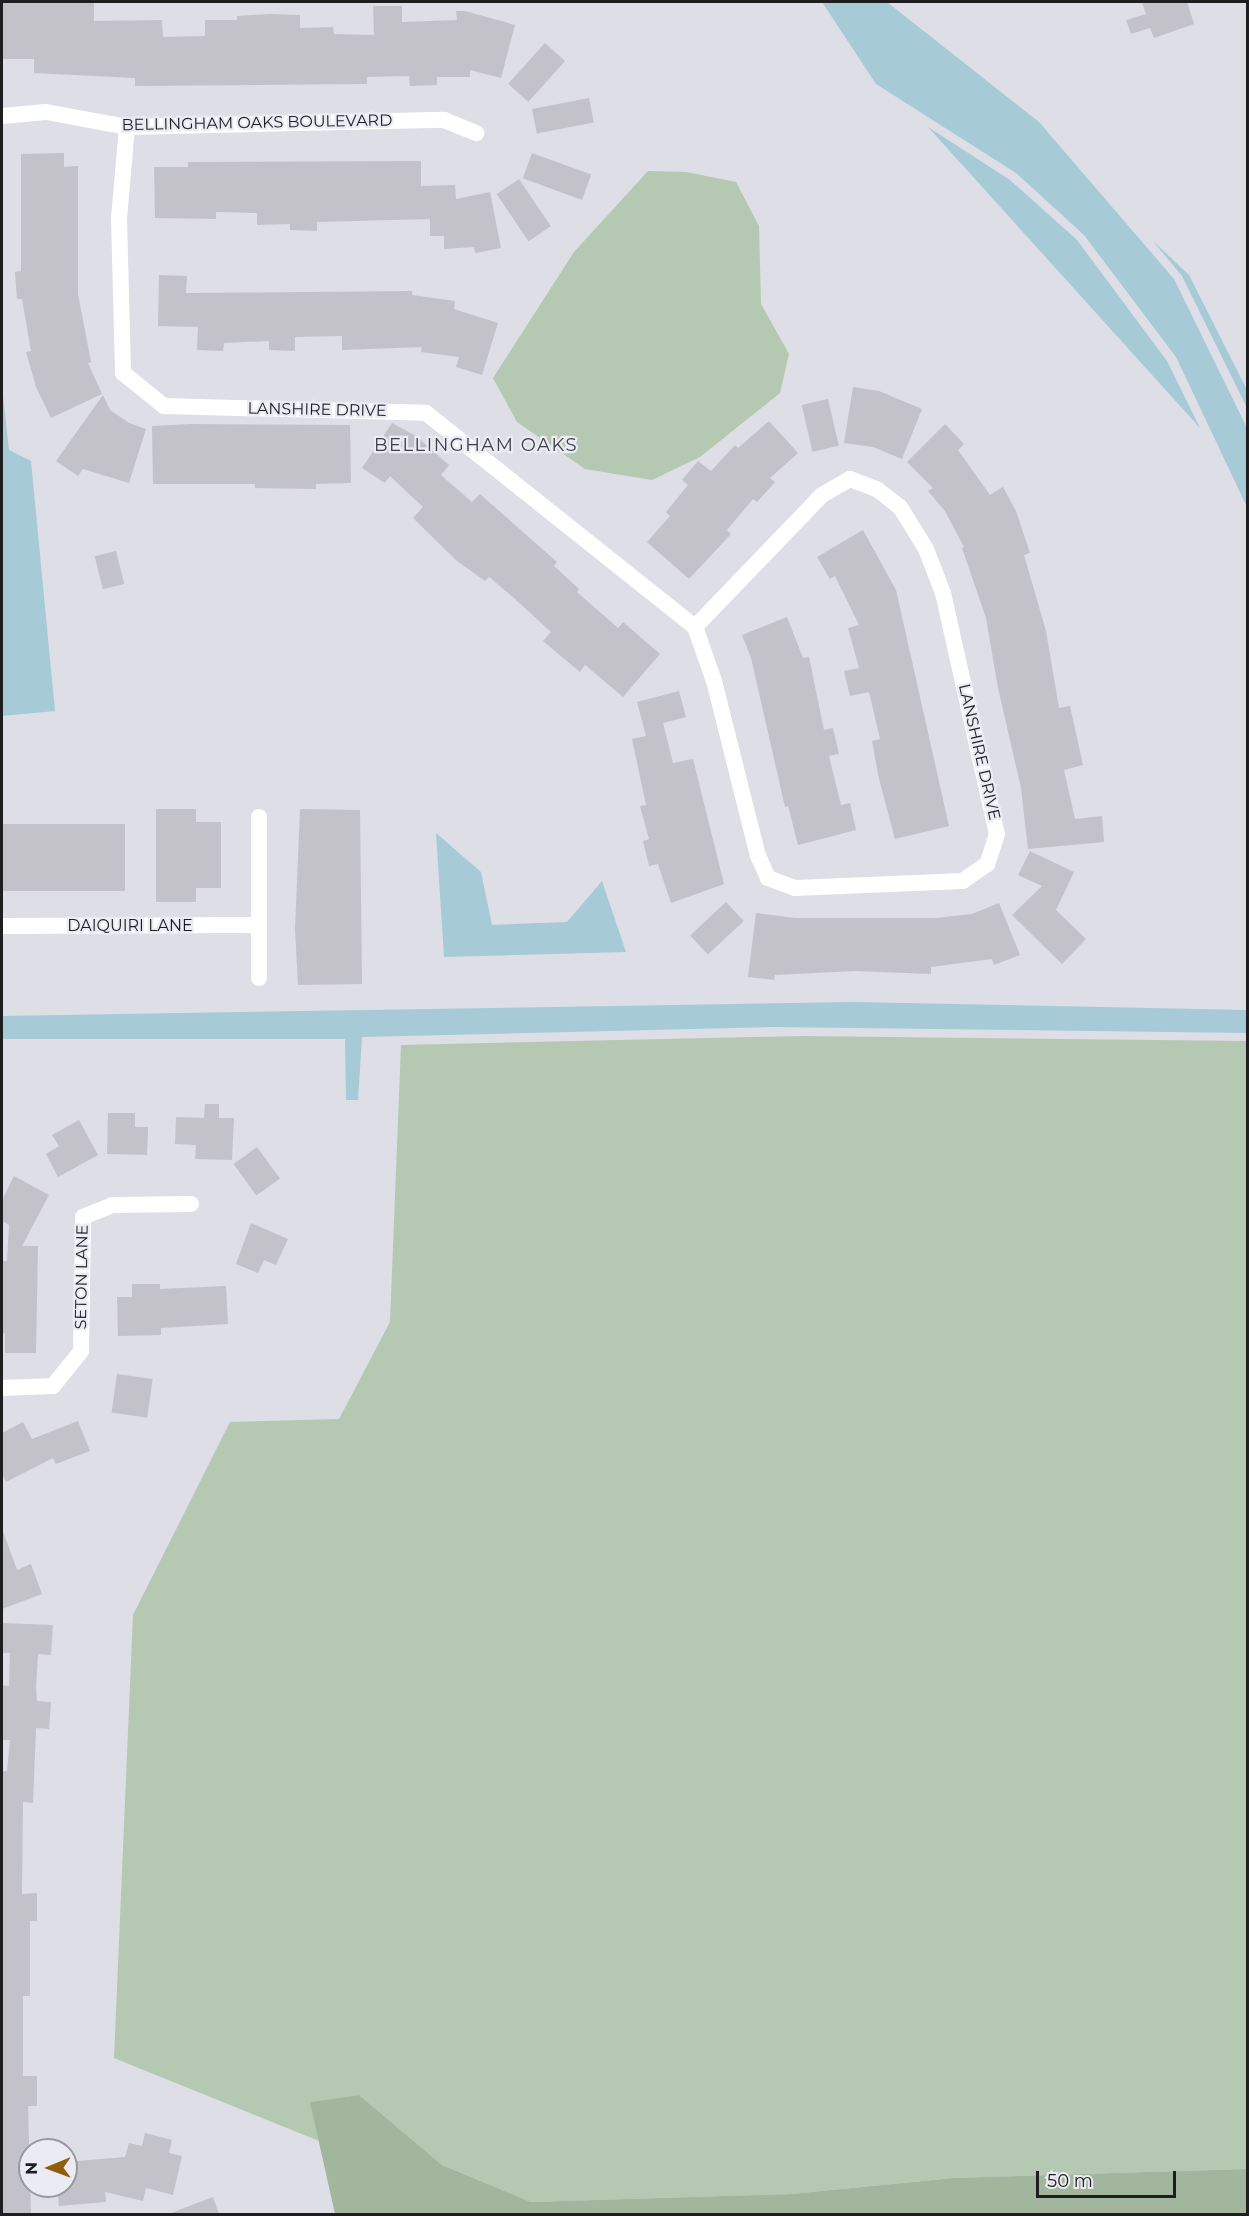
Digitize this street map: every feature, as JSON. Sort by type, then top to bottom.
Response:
[{"type":"street","name":"BELLINGHAM OAKS BOULEVARD","points":[[2,116],[46,112],[127,127],[444,120],[477,133]]},
{"type":"street","name":"LANSHIRE DRIVE","points":[[127,127],[119,218],[123,374],[164,406],[426,413],[695,627],[714,681],[758,856],[768,878],[795,888],[963,881],[987,864],[997,834],[943,593],[926,549],[900,507],[878,490],[850,479],[822,495],[695,627]]},
{"type":"street","points":[[259,978],[260,817]]},
{"type":"street","name":"DAIQUIRI LANE","points":[[2,926],[259,925]]},
{"type":"street","name":"SETON LANE","points":[[2,1388],[53,1386],[81,1352],[83,1217],[112,1205],[191,1204]]},
{"type":"green space","points":[[648,171],[686,172],[736,182],[759,226],[761,304],[789,354],[780,393],[700,457],[652,480],[585,469],[517,422],[493,378],[574,252]]},
{"type":"green space","points":[[803,1036],[1247,1041],[1247,2169],[953,2178],[791,2194],[531,2202],[442,2165],[359,2095],[311,2102],[319,2141],[114,2058],[133,1615],[230,1422],[339,1419],[390,1322],[401,1045]]},
{"type":"green space","points":[[359,2095],[442,2165],[531,2202],[791,2194],[953,2178],[1247,2169],[1247,2214],[335,2214],[310,2102]]},
{"type":"water","points":[[822,2],[887,2],[1039,122],[1174,279],[1247,428],[1247,507],[1176,357],[1084,235],[1016,173],[876,84]]},
{"type":"water","points":[[928,127],[1010,180],[1077,240],[1167,361],[1200,428]]},
{"type":"water","points":[[1153,241],[1189,275],[1247,390],[1247,408],[1182,276]]},
{"type":"water","points":[[2,387],[9,450],[31,461],[55,711],[2,716]]},
{"type":"water","points":[[436,833],[481,872],[492,925],[567,922],[602,881],[626,952],[444,957]]},
{"type":"water","points":[[853,1002],[1247,1010],[1247,1033],[774,1027],[362,1037],[358,1100],[346,1100],[345,1039],[2,1039],[2,1016]]},
{"type":"building","points":[[2,2],[94,2],[94,21],[162,20],[163,37],[205,36],[205,20],[237,20],[237,16],[270,14],[300,15],[300,28],[333,27],[334,34],[374,35],[373,6],[402,6],[402,22],[457,20],[456,11],[465,11],[515,25],[501,78],[470,70],[470,77],[437,77],[437,85],[410,86],[409,76],[367,77],[367,84],[135,86],[135,78],[34,73],[34,59],[2,59]]},
{"type":"building","points":[[1142,2],[1187,2],[1194,24],[1154,38],[1150,28],[1131,34],[1126,20],[1146,14]]},
{"type":"building","points":[[545,43],[565,61],[528,102],[508,84]]},
{"type":"building","points":[[589,98],[594,123],[537,134],[532,109]]},
{"type":"building","points":[[64,153],[64,167],[78,166],[78,294],[91,362],[88,363],[102,394],[51,418],[36,387],[26,352],[31,351],[22,299],[17,299],[15,272],[21,271],[21,154]]},
{"type":"building","points":[[532,153],[591,175],[582,200],[523,178]]},
{"type":"building","points":[[421,161],[421,186],[455,185],[456,199],[490,192],[501,248],[475,253],[474,247],[444,249],[444,236],[430,236],[430,219],[317,222],[317,231],[290,230],[290,224],[257,225],[257,213],[216,212],[216,219],[155,218],[154,167],[188,167],[188,162]]},
{"type":"building","points":[[519,179],[551,226],[528,241],[497,194]]},
{"type":"building","points":[[159,275],[187,276],[186,293],[412,291],[412,295],[455,301],[454,309],[498,323],[482,375],[456,367],[459,357],[421,352],[422,347],[342,350],[342,336],[295,337],[295,351],[269,350],[269,341],[224,343],[223,351],[197,350],[198,327],[158,326]]},
{"type":"building","points":[[853,387],[879,391],[922,409],[902,459],[873,447],[844,443]]},
{"type":"building","points":[[103,395],[110,410],[129,423],[146,429],[129,483],[83,469],[78,476],[56,461]]},
{"type":"building","points":[[828,399],[839,446],[812,452],[802,405]]},
{"type":"building","points":[[769,421],[798,453],[770,478],[775,482],[757,502],[753,499],[727,530],[731,534],[689,579],[647,542],[670,516],[666,512],[688,485],[682,480],[698,461],[711,471],[735,445],[738,448]]},
{"type":"building","points":[[392,423],[416,436],[449,465],[441,475],[472,502],[480,494],[557,562],[554,566],[579,589],[577,592],[618,628],[623,622],[660,654],[623,697],[585,665],[580,672],[543,641],[551,632],[515,599],[489,577],[485,581],[457,561],[413,518],[423,507],[390,476],[385,483],[362,468]]},
{"type":"building","points":[[190,424],[350,425],[351,483],[316,484],[316,489],[255,488],[255,484],[153,484],[152,426]]},
{"type":"building","points":[[945,424],[964,444],[958,450],[990,495],[1003,487],[1016,511],[1030,553],[1024,555],[1046,631],[1059,708],[1070,706],[1083,765],[1064,770],[1075,819],[1102,816],[1104,842],[1028,849],[1021,788],[998,688],[986,618],[962,548],[964,547],[945,511],[928,491],[933,488],[907,462]]},
{"type":"building","points":[[863,530],[896,590],[949,826],[895,839],[879,779],[872,741],[880,739],[869,692],[850,696],[844,671],[859,668],[848,628],[859,625],[835,576],[830,579],[817,557]]},
{"type":"building","points":[[116,551],[124,584],[103,589],[95,556]]},
{"type":"building","points":[[787,617],[803,658],[809,657],[824,730],[833,728],[839,754],[829,756],[841,805],[850,803],[856,830],[798,845],[788,806],[785,807],[751,658],[742,635]]},
{"type":"building","points":[[679,691],[686,717],[663,723],[673,763],[693,759],[724,884],[671,903],[658,864],[649,866],[643,841],[649,839],[640,806],[646,805],[632,739],[646,736],[637,702]]},
{"type":"building","points":[[156,809],[196,809],[196,822],[221,822],[221,888],[196,888],[196,902],[156,902]]},
{"type":"building","points":[[300,809],[360,810],[362,984],[298,985],[295,929]]},
{"type":"building","points":[[2,824],[125,824],[125,891],[2,891]]},
{"type":"building","points":[[1030,851],[1074,872],[1056,910],[1086,939],[1062,964],[1012,915],[1042,886],[1018,875]]},
{"type":"building","points":[[726,902],[744,921],[708,954],[690,935]]},
{"type":"building","points":[[999,903],[1020,955],[994,965],[992,959],[931,967],[931,974],[854,971],[775,975],[774,980],[748,977],[756,913],[795,918],[937,918],[972,914]]},
{"type":"building","points":[[205,1104],[219,1104],[219,1118],[234,1118],[232,1160],[195,1159],[196,1145],[175,1144],[176,1117],[204,1118]]},
{"type":"building","points":[[108,1113],[135,1113],[135,1127],[148,1127],[147,1155],[107,1154]]},
{"type":"building","points":[[79,1120],[98,1155],[58,1177],[46,1154],[59,1146],[52,1135]]},
{"type":"building","points":[[257,1147],[280,1179],[256,1196],[234,1164]]},
{"type":"building","points":[[14,1176],[49,1195],[22,1246],[38,1246],[36,1353],[5,1353],[5,1333],[2,1334],[2,1261],[7,1261],[9,1225],[2,1221],[2,1200]]},
{"type":"building","points":[[251,1223],[288,1239],[276,1265],[264,1260],[258,1273],[236,1264]]},
{"type":"building","points":[[132,1284],[160,1284],[160,1289],[226,1286],[228,1324],[161,1328],[161,1335],[118,1336],[117,1297],[132,1297]]},
{"type":"building","points":[[117,1374],[153,1379],[147,1418],[112,1413]]},
{"type":"building","points":[[78,1421],[90,1451],[56,1464],[53,1458],[6,1482],[2,1474],[2,1433],[23,1422],[32,1439]]},
{"type":"building","points":[[3,1531],[17,1570],[31,1564],[42,1594],[2,1609]]},
{"type":"building","points":[[2,1623],[53,1625],[51,1655],[38,1654],[36,1688],[37,1701],[51,1702],[49,1729],[36,1728],[33,1803],[23,1802],[22,1894],[37,1893],[37,1921],[30,1921],[30,1996],[23,1996],[23,2076],[37,2076],[37,2106],[28,2106],[29,2138],[18,2138],[18,2198],[31,2198],[31,2214],[2,2214],[2,1771],[7,1771],[10,1740],[2,1740],[2,1685],[9,1686],[10,1653],[2,1653]]},
{"type":"building","points":[[145,2133],[172,2140],[169,2153],[182,2156],[173,2195],[146,2188],[143,2201],[105,2192],[106,2202],[59,2206],[58,2198],[78,2198],[78,2161],[125,2157],[129,2143],[142,2146]]},
{"type":"building","points":[[213,2197],[219,2214],[171,2214],[171,2213]]},
{"type":"district","name":"BELLINGHAM OAKS","points":[[476,445]]}]
